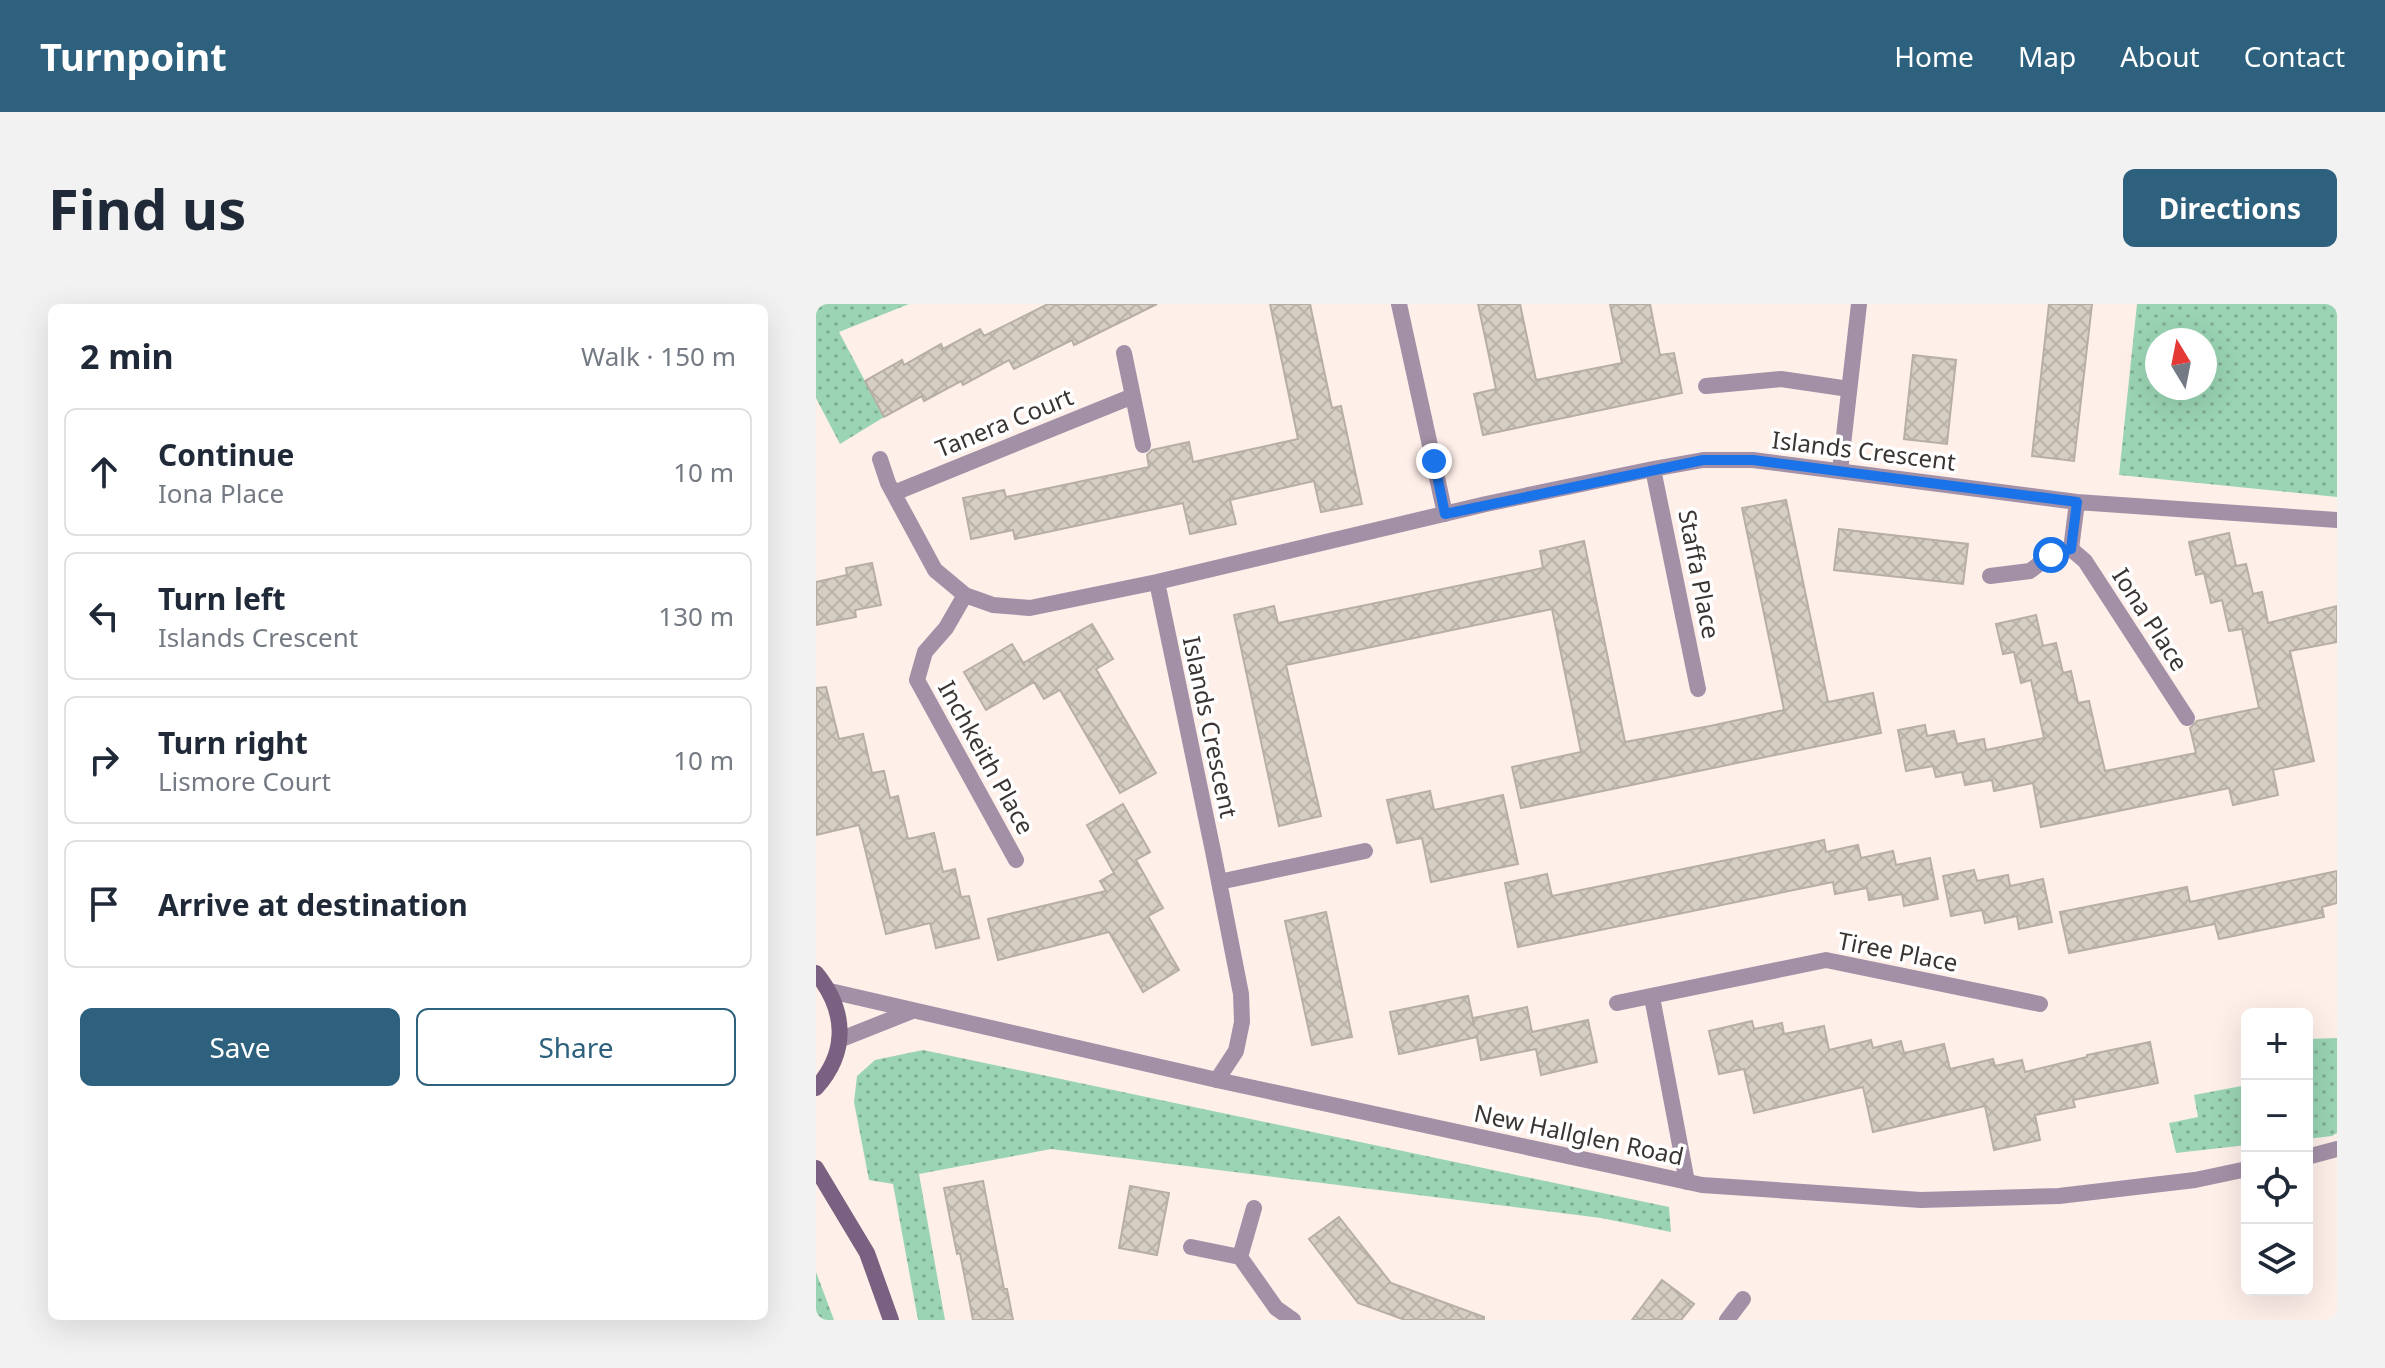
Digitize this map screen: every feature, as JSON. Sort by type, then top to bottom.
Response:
[{"type":"main road","points":[[816,973],[830,991],[840,1023],[835,1057],[816,1088]]},
{"type":"main road","points":[[816,1167],[867,1253],[891,1320]]},
{"type":"street","points":[[1399,304],[1445,514]]},
{"type":"street","points":[[1840,471],[1859,304]]},
{"type":"street","points":[[1124,353],[1143,445]]},
{"type":"street","points":[[1706,386],[1781,379],[1849,389]]},
{"type":"street","name":"Tanera Court","points":[[894,493],[1133,396]]},
{"type":"street","name":"Islands Crescent","points":[[880,459],[894,493],[935,570],[965,595],[993,605],[1030,608],[1157,582],[1445,514],[1703,460],[1753,460],[2077,502],[2337,520]]},
{"type":"street","name":"Staffa Place","points":[[1653,469],[1698,689]]},
{"type":"street","points":[[1990,576],[2030,571],[2051,555],[2071,549],[2077,502]]},
{"type":"street","name":"Iona Place","points":[[2071,549],[2085,561],[2187,718]]},
{"type":"street","name":"Islands Crescent","points":[[1157,582],[1241,994],[1242,1022],[1236,1051],[1217,1080]]},
{"type":"street","name":"Inchkeith Place","points":[[965,595],[946,628],[925,652],[917,680],[1016,860]]},
{"type":"street","points":[[1219,882],[1365,851]]},
{"type":"street","name":"Tiree Place","points":[[1617,1003],[1826,960],[2040,1004]]},
{"type":"street","name":"New Hallglen Road","points":[[830,991],[1217,1080],[1702,1185],[1921,1200],[2059,1196],[2195,1180],[2241,1170]]},
{"type":"street","points":[[1652,997],[1687,1182]]},
{"type":"street","points":[[839,1040],[912,1011]]},
{"type":"street","points":[[2313,1155],[2337,1149]]},
{"type":"street","points":[[1240,1257],[1254,1208]]},
{"type":"street","points":[[1191,1247],[1240,1257],[1276,1308],[1293,1320]]},
{"type":"street","points":[[1727,1320],[1743,1299]]},
{"type":"green space","points":[[816,304],[909,304],[839,332],[884,417],[840,444],[816,398]]},
{"type":"green space","points":[[2137,304],[2337,304],[2337,497],[2119,475]]},
{"type":"green space","points":[[2337,1038],[2337,1133],[2313,1138],[2313,1080],[2313,1039]]},
{"type":"green space","points":[[923,1050],[1669,1207],[1671,1232],[1601,1218],[1051,1149],[919,1174],[945,1320],[918,1320],[893,1184],[869,1180],[854,1102],[857,1076],[875,1060]]},
{"type":"green space","points":[[2241,1086],[2241,1146],[2176,1153],[2169,1123],[2198,1117],[2194,1095]]},
{"type":"green space","points":[[816,1272],[834,1320],[816,1320]]},
{"type":"building","points":[[1048,304],[1157,304],[1074,345],[1072,340],[1014,369],[1009,360],[963,385],[961,381],[924,401],[922,396],[884,417],[865,381],[902,360],[904,365],[941,344],[943,349],[980,329],[984,336]]},
{"type":"building","points":[[1270,304],[1310,304],[1332,408],[1341,406],[1362,504],[1321,512],[1314,481],[1230,500],[1236,524],[1190,534],[1183,503],[1015,539],[1013,530],[971,539],[963,498],[1004,490],[1006,497],[1149,467],[1147,455],[1152,450],[1189,442],[1193,462],[1298,439]]},
{"type":"building","points":[[1478,304],[1520,304],[1536,380],[1622,363],[1610,304],[1650,304],[1660,355],[1674,353],[1682,393],[1483,435],[1474,394],[1496,389]]},
{"type":"building","points":[[2049,304],[2092,304],[2074,461],[2032,456]]},
{"type":"building","points":[[1913,355],[1956,360],[1947,444],[1904,439]]},
{"type":"building","points":[[1786,500],[1828,702],[1873,693],[1881,733],[1521,808],[1512,767],[1581,752],[1552,609],[1286,665],[1321,816],[1279,826],[1234,615],[1274,606],[1278,623],[1543,568],[1540,551],[1584,541],[1625,742],[1710,726],[1784,710],[1742,508]]},
{"type":"building","points":[[1839,529],[1968,544],[1963,584],[1834,570]]},
{"type":"building","points":[[2229,533],[2236,566],[2246,564],[2253,594],[2262,592],[2268,623],[2337,606],[2337,642],[2290,651],[2314,761],[2273,770],[2278,795],[2233,805],[2229,788],[2041,827],[2033,783],[1994,791],[1992,780],[1965,785],[1962,772],[1936,777],[1933,766],[1906,771],[1898,730],[1925,725],[1927,736],[1954,731],[1957,744],[1984,739],[1986,750],[2044,738],[2031,680],[2021,683],[2014,652],[2003,654],[1996,624],[2036,615],[2043,646],[2056,643],[2063,673],[2071,671],[2078,703],[2089,701],[2105,771],[2196,753],[2190,728],[2197,721],[2259,708],[2242,629],[2229,631],[2222,600],[2211,603],[2204,573],[2196,575],[2189,542]]},
{"type":"building","points":[[872,563],[881,605],[855,610],[856,617],[816,625],[816,582],[847,575],[846,568]]},
{"type":"building","points":[[1092,624],[1113,659],[1096,669],[1156,773],[1120,793],[1060,690],[1044,699],[1034,682],[986,710],[964,672],[1012,644],[1023,663]]},
{"type":"building","points":[[826,687],[839,739],[863,734],[872,773],[884,771],[890,798],[898,796],[908,839],[934,833],[943,872],[955,869],[961,897],[969,896],[979,938],[936,948],[930,923],[886,934],[859,825],[816,835],[816,688]]},
{"type":"building","points":[[1430,791],[1434,810],[1503,795],[1518,864],[1431,882],[1422,838],[1397,843],[1387,800]]},
{"type":"building","points":[[1123,804],[1150,852],[1136,860],[1163,908],[1148,916],[1179,970],[1143,992],[1109,932],[998,960],[988,919],[1106,891],[1100,881],[1114,873],[1087,825]]},
{"type":"building","points":[[1824,840],[1826,852],[1858,845],[1861,858],[1893,851],[1896,865],[1930,858],[1938,899],[1904,906],[1902,894],[1869,900],[1867,888],[1835,894],[1833,882],[1518,947],[1505,883],[1547,874],[1552,896]]},
{"type":"building","points":[[1974,870],[1977,881],[2008,875],[2010,886],[2043,879],[2052,922],[2019,929],[2017,916],[1985,923],[1982,910],[1951,916],[1943,876]]},
{"type":"building","points":[[2337,871],[2337,903],[2322,907],[2324,917],[2219,939],[2215,924],[2069,953],[2060,912],[2187,887],[2190,902]]},
{"type":"building","points":[[1326,912],[1352,1037],[1312,1045],[1285,921]]},
{"type":"building","points":[[1468,996],[1474,1025],[1473,1018],[1527,1007],[1532,1032],[1588,1020],[1597,1062],[1541,1075],[1536,1049],[1481,1060],[1477,1037],[1399,1054],[1390,1012]]},
{"type":"building","points":[[1752,1021],[1754,1029],[1782,1023],[1784,1034],[1824,1026],[1829,1050],[1871,1040],[1873,1048],[1901,1041],[1904,1053],[1944,1044],[1950,1069],[1993,1059],[1995,1066],[2022,1060],[2025,1072],[2150,1042],[2158,1083],[2073,1100],[2075,1107],[2035,1115],[2040,1140],[1994,1150],[1985,1106],[1873,1132],[1863,1087],[1754,1113],[1744,1069],[1719,1074],[1709,1031]]},
{"type":"building","points":[[983,1181],[1013,1320],[973,1320],[960,1253],[957,1254],[944,1188]]},
{"type":"building","points":[[1130,1186],[1169,1193],[1157,1255],[1119,1248]]},
{"type":"building","points":[[1339,1217],[1391,1283],[1484,1317],[1484,1320],[1405,1320],[1358,1303],[1309,1239]]},
{"type":"building","points":[[1662,1280],[1694,1304],[1681,1320],[1632,1320]]},
{"type":"route","points":[[1434,461],[1445,514],[1703,460],[1753,460],[2077,502],[2071,549],[2051,555]]}]
